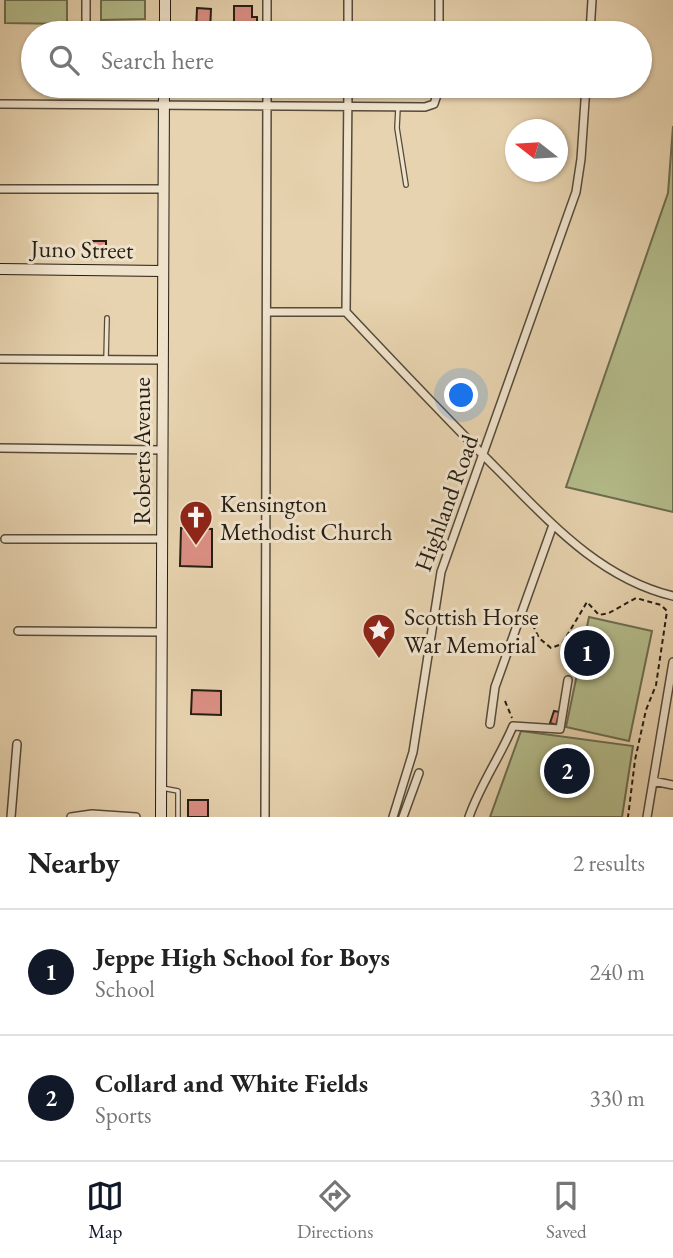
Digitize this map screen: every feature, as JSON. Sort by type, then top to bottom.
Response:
[{"type":"main road","points":[[165,0],[165,21]]},
{"type":"main road","name":"Roberts Avenue","points":[[161,817],[164,98]]},
{"type":"main road","name":"Juno Street","points":[[0,269],[163,271]]},
{"type":"street","points":[[86,0],[86,21]]},
{"type":"street","points":[[267,0],[267,21]]},
{"type":"street","points":[[348,0],[348,21]]},
{"type":"street","points":[[439,0],[439,21]]},
{"type":"street","points":[[591,21],[592,0]]},
{"type":"street","points":[[265,817],[267,98]]},
{"type":"street","points":[[348,98],[346,312],[552,525],[613,573],[643,587],[673,596]]},
{"type":"street","points":[[0,104],[425,107],[434,104],[436,98]]},
{"type":"street","name":"Highland Road","points":[[393,817],[413,752],[438,583],[576,192],[585,98]]},
{"type":"street","points":[[0,189],[164,189]]},
{"type":"street","points":[[267,312],[346,312]]},
{"type":"street","points":[[0,359],[163,360]]},
{"type":"street","points":[[0,448],[162,450]]},
{"type":"street","points":[[489,724],[492,699],[552,525]]},
{"type":"street","points":[[5,538],[161,539]]},
{"type":"street","points":[[18,631],[161,632]]},
{"type":"street","points":[[647,817],[671,689],[673,662]]},
{"type":"street","points":[[469,817],[480,788],[513,726],[559,730],[568,680]]},
{"type":"street","points":[[11,817],[17,744]]},
{"type":"street","points":[[403,817],[419,773]]},
{"type":"street","points":[[653,781],[673,785]]},
{"type":"street","points":[[71,817],[92,814],[136,817]]},
{"type":"lane","points":[[398,107],[397,128],[406,186]]},
{"type":"lane","points":[[106,360],[107,318]]},
{"type":"lane","points":[[160,788],[178,791],[178,817]]},
{"type":"path","points":[[522,614],[531,619],[539,638],[551,648],[562,644],[587,602],[598,615],[609,613],[636,598],[661,605],[667,611],[656,685],[646,710],[635,760],[628,817]]},
{"type":"path","points":[[505,701],[513,726]]},
{"type":"green space","points":[[5,0],[67,0],[67,21],[5,23]]},
{"type":"green space","points":[[101,0],[145,0],[145,19],[101,20]]},
{"type":"green space","points":[[673,126],[673,512],[566,487],[668,193]]},
{"type":"green space","points":[[589,617],[652,631],[629,741],[566,727]]},
{"type":"green space","points":[[521,731],[633,746],[622,817],[490,817]]},
{"type":"building","points":[[234,6],[252,6],[252,17],[257,17],[257,21],[234,21]]},
{"type":"building","points":[[197,8],[211,9],[210,21],[196,21]]},
{"type":"building","points":[[91,241],[106,241],[106,259],[90,258]]},
{"type":"building","name":"Kensington Methodist Church","points":[[181,528],[212,529],[212,567],[180,566]]},
{"type":"building","points":[[192,690],[221,691],[221,715],[191,714]]},
{"type":"building","points":[[554,711],[560,712],[556,725],[550,723]]},
{"type":"building","points":[[188,800],[208,800],[208,817],[188,817]]},
{"type":"place","name":"Kensington Methodist Church","points":[[196,547]]},
{"type":"place","name":"Jeppe High School for Boys","points":[[587,653]]},
{"type":"place","name":"Scottish Horse War Memorial","points":[[379,660]]},
{"type":"place","name":"Collard and White Fields","points":[[567,771]]}]
